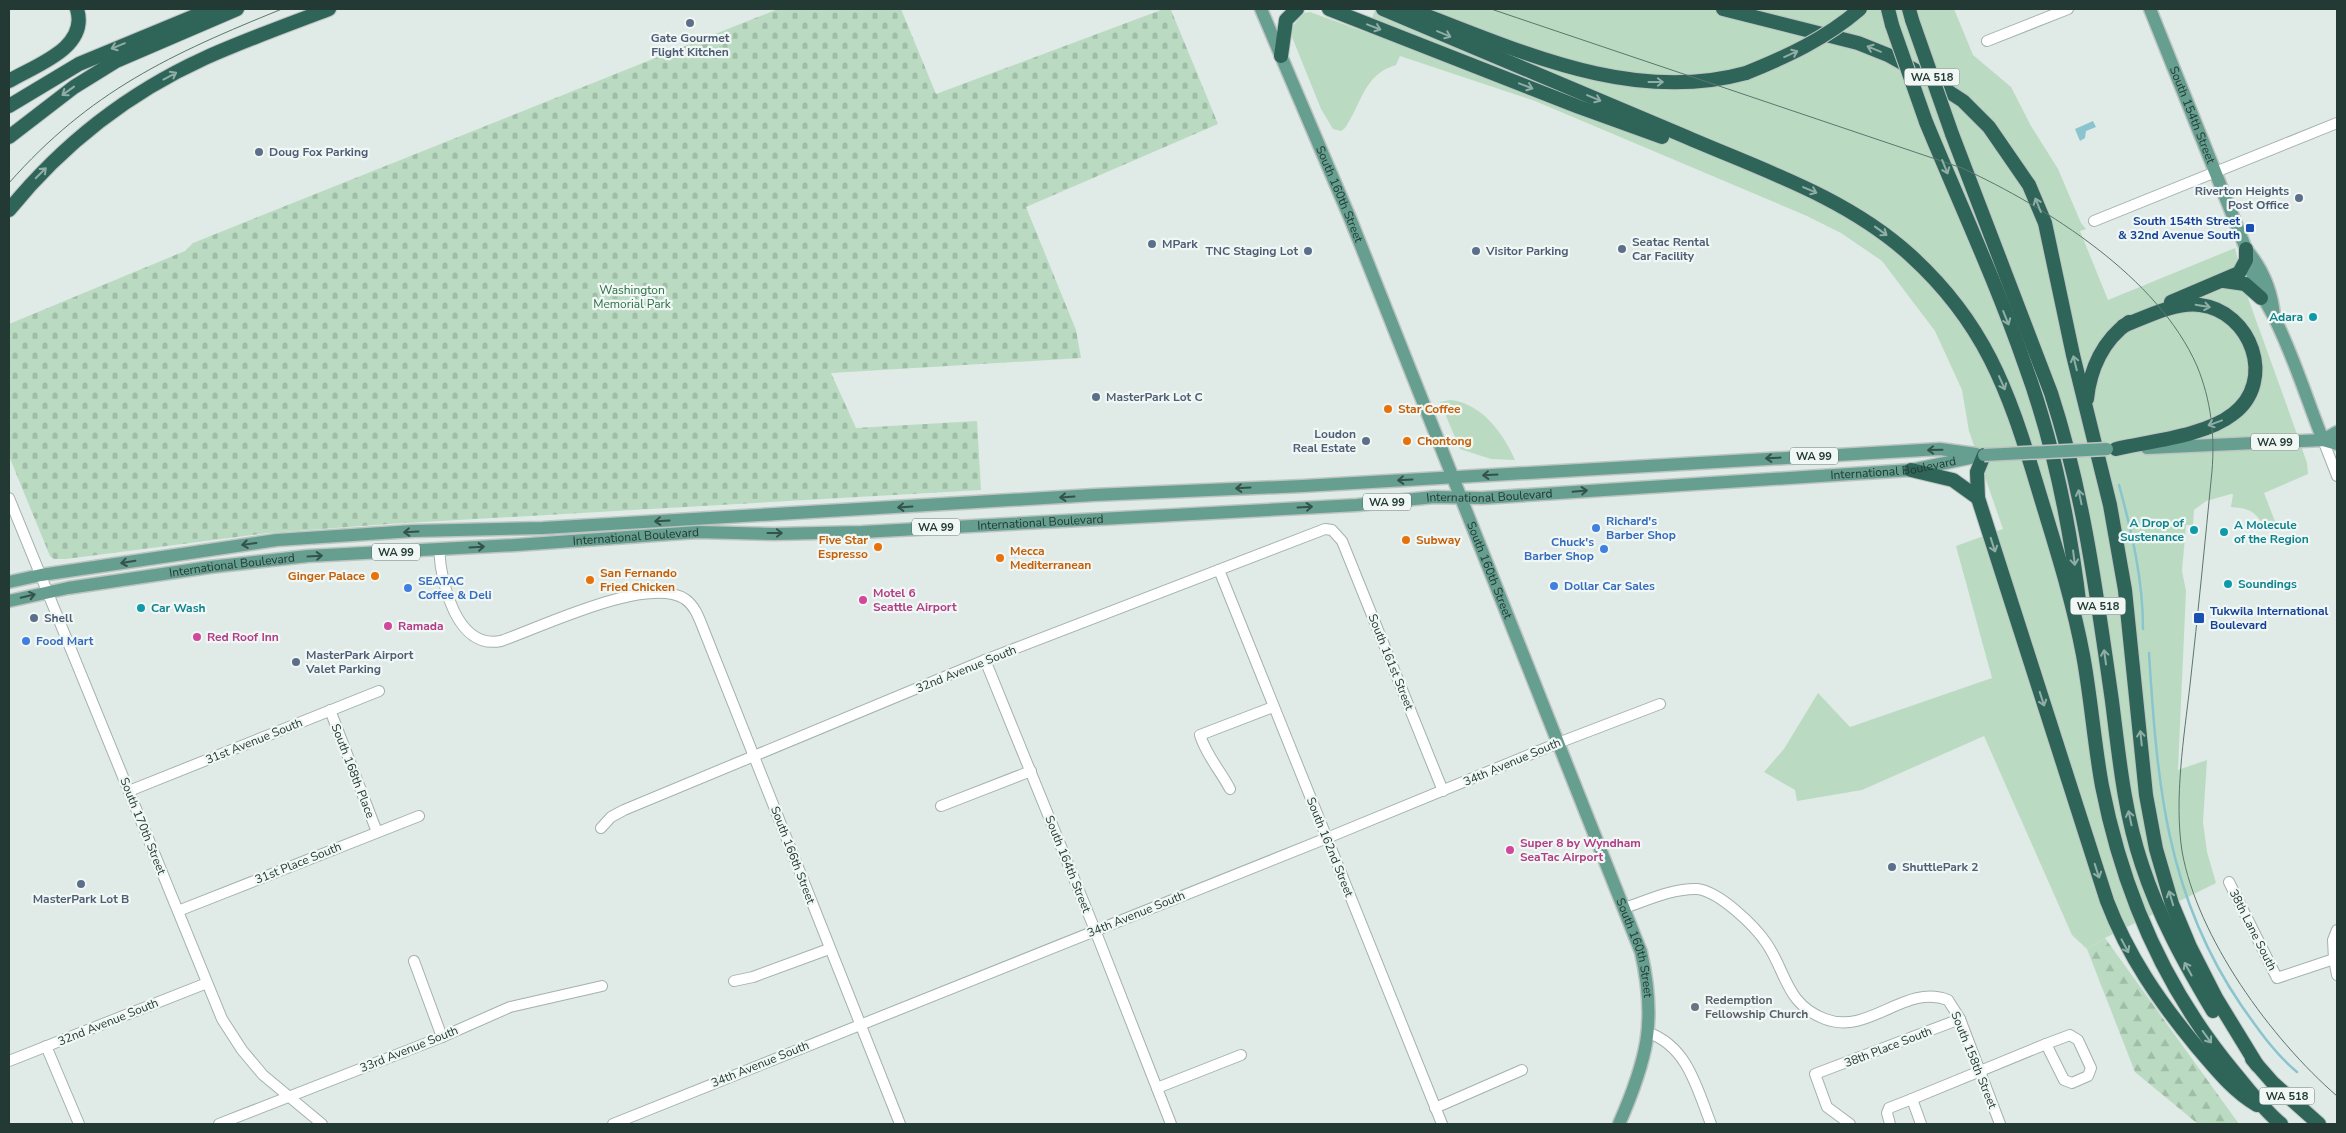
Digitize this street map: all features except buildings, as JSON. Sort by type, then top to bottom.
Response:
[{"type":"highway","points":[[30,69],[68,37],[72,22],[68,9]]},
{"type":"highway","points":[[9,81],[60,51],[73,40],[79,27],[77,9]]},
{"type":"highway","points":[[9,106],[79,64],[212,9]]},
{"type":"highway","points":[[9,137],[74,87],[116,61],[237,9]]},
{"type":"highway","points":[[9,210],[36,178],[71,145],[109,114],[143,91],[207,57],[328,9]]},
{"type":"highway","points":[[1281,56],[1286,20],[1297,9]]},
{"type":"highway","points":[[1329,9],[1731,164],[1779,177]]},
{"type":"highway","points":[[1383,9],[1779,177],[1840,205],[1889,237],[1934,278],[1959,306],[1977,333],[1997,370],[2016,413],[2067,588],[2083,654]]},
{"type":"highway","points":[[1409,9],[1522,51],[1610,77],[1643,82],[1723,79],[1746,73],[1796,53],[1826,35],[1860,9]]},
{"type":"highway","points":[[1723,9],[1858,43],[1888,55],[1963,101],[1988,127],[2029,185],[2045,223],[2086,410],[2110,505],[2125,590],[2146,795],[2156,849],[2172,904],[2190,947],[2216,998],[2257,1065]]},
{"type":"highway","name":"WA 518","points":[[1888,9],[1926,122],[2025,365],[2054,458],[2071,539],[2081,614],[2083,654],[2103,790],[2118,853],[2130,892],[2149,937],[2189,1012],[2217,1051],[2268,1112],[2281,1124]]},
{"type":"highway","name":"WA 518","points":[[1910,14],[1952,134],[2052,393],[2064,434],[2087,532],[2121,772],[2130,821],[2141,864],[2166,926],[2189,972],[2214,1012],[2257,1065],[2318,1124]]},
{"type":"highway","points":[[9,141],[42,111]]},
{"type":"highway","points":[[2086,410],[2088,388],[2098,357],[2123,326],[2152,309],[2223,281],[2239,272],[2244,267],[2246,249]]},
{"type":"highway","points":[[2223,281],[2233,280],[2245,284],[2261,298]]},
{"type":"highway","points":[[2116,449],[2185,434],[2221,422],[2234,414],[2244,403],[2251,389],[2255,371],[2254,353],[2249,338],[2229,315],[2215,308],[2201,305],[2182,305],[2123,326]]},
{"type":"highway","points":[[1984,455],[1977,472],[1978,498],[2106,901],[2120,936],[2136,966],[2160,1002],[2189,1038],[2238,1093],[2268,1112]]},
{"type":"highway","points":[[1912,470],[1953,480],[1978,498]]},
{"type":"main road","name":"South 160th Street","points":[[1261,9],[1350,218],[1641,952],[1647,979],[1649,1033],[1637,1079],[1619,1124]]},
{"type":"main road","name":"South 154th Street","points":[[2150,9],[2246,249],[2248,265],[2261,298],[2274,318],[2323,440]]},
{"type":"main road","name":"South 154th Street","points":[[2246,249],[2256,261],[2273,299],[2274,318]]},
{"type":"main road","name":"International Boulevard","points":[[2323,440],[2337,432]]},
{"type":"main road","name":"International Boulevard","points":[[9,601],[48,592],[252,562],[308,556],[698,532],[774,534],[862,532],[1358,505],[1434,497],[1461,498],[1912,470],[1984,455],[2323,440],[2337,444]]},
{"type":"main road","name":"International Boulevard","points":[[9,582],[41,575],[277,540],[413,531],[553,528],[1094,495],[1454,477],[1940,449],[1984,455]]},
{"type":"main road","points":[[439,549],[449,540],[477,530]]},
{"type":"street","points":[[1987,41],[2068,9]]},
{"type":"street","points":[[2094,222],[2337,123]]},
{"type":"street","name":"South 154th Street","points":[[2323,440],[2337,476]]},
{"type":"street","name":"South 170th Street","points":[[9,498],[222,1019],[242,1050],[263,1075],[322,1124]]},
{"type":"street","name":"32nd Avenue South","points":[[601,828],[611,817],[624,810],[985,660],[1220,570],[1317,530],[1332,530],[1338,534]]},
{"type":"street","name":"South 161st Street","points":[[1338,534],[1443,791]]},
{"type":"street","name":"South 166th Street","points":[[439,549],[442,573],[459,621],[474,636],[497,641],[617,598],[646,593],[676,595],[691,605],[699,618],[755,756],[829,949],[900,1124]]},
{"type":"street","name":"South 162nd Street","points":[[1220,570],[1273,707],[1442,1124]]},
{"type":"street","name":"South 164th Street","points":[[985,660],[1095,930],[1171,1124]]},
{"type":"street","name":"31st Avenue South","points":[[129,791],[379,691]]},
{"type":"street","name":"34th Avenue South","points":[[615,1124],[1327,838],[1558,743],[1660,704]]},
{"type":"street","points":[[1230,789],[1219,768],[1205,753],[1200,735],[1273,707]]},
{"type":"street","name":"South 168th Place","points":[[330,710],[377,832]]},
{"type":"street","points":[[941,806],[1030,771]]},
{"type":"street","name":"31st Place South","points":[[178,911],[419,816]]},
{"type":"street","name":"38th Lane South","points":[[2229,882],[2277,978],[2334,959]]},
{"type":"street","name":"South 158th Street","points":[[1624,908],[1677,892],[1695,889],[1715,894],[1766,943],[1793,997],[1814,1014],[1826,1020],[1846,1023],[1862,1020],[1919,996],[1930,996],[1948,1000],[1960,1019],[2000,1124]]},
{"type":"street","points":[[2337,930],[2333,940],[2337,975]]},
{"type":"street","points":[[734,981],[753,977],[829,949]]},
{"type":"street","points":[[414,961],[442,1038]]},
{"type":"street","name":"32nd Avenue South","points":[[9,1061],[207,983]]},
{"type":"street","name":"33rd Avenue South","points":[[220,1124],[442,1038],[510,1007],[602,986]]},
{"type":"street","name":"38th Place South","points":[[1850,1124],[1827,1107],[1815,1074],[1960,1019]]},
{"type":"street","points":[[1649,1033],[1670,1042],[1688,1066],[1711,1124]]},
{"type":"street","points":[[1890,1124],[1887,1113],[1889,1108],[2046,1044],[2070,1035],[2074,1036],[2092,1068],[2090,1072],[2072,1083],[2068,1083],[2064,1080],[2046,1044]]},
{"type":"street","points":[[46,1046],[79,1124]]},
{"type":"street","points":[[1156,1088],[1241,1055]]},
{"type":"street","points":[[1435,1108],[1522,1070]]},
{"type":"street","points":[[1912,1099],[1921,1124]]},
{"type":"green space","name":"Washington Memorial Park","points":[[778,9],[901,9],[936,94],[1161,10],[1171,10],[1218,124],[1026,207],[1076,330],[1081,358],[831,373],[856,428],[977,421],[981,490],[389,524],[268,533],[66,559],[54,559],[50,556],[9,456],[9,324],[185,251],[193,243]]},
{"type":"green space","points":[[1375,9],[1954,9],[1973,55],[2011,87],[2031,126],[2058,169],[2081,223],[2086,229],[2080,231],[2108,300],[2235,248],[2248,298],[2307,463],[2308,474],[2264,493],[2276,524],[2265,528],[2259,518],[2252,512],[2243,508],[2231,507],[2233,494],[2231,494],[2206,501],[2194,510],[2193,525],[2186,525],[2182,571],[2186,591],[2178,770],[2207,760],[2203,822],[2207,852],[2216,883],[2105,938],[2087,949],[2072,935],[1984,736],[1862,790],[1797,801],[1795,790],[1764,772],[1784,749],[1818,693],[1850,727],[1992,678],[1956,546],[2003,529],[1969,431],[1962,390],[1935,331],[1882,261],[1841,233],[1807,216],[1535,101],[1400,56],[1396,65],[1385,69],[1370,82],[1345,128],[1341,131],[1333,129],[1321,109],[1292,37],[1291,28],[1304,13],[1310,12],[1368,33]]},
{"type":"green space","points":[[1451,400],[1472,407],[1490,421],[1498,430],[1515,460],[1491,459],[1460,449],[1440,402]]},
{"type":"green space","points":[[2105,938],[2239,1124],[2198,1124],[2135,1072],[2087,949]]},
{"type":"water","points":[[2093,121],[2096,127],[2086,131],[2085,138],[2080,141],[2075,129]]},
{"type":"waterway","points":[[2119,485],[2136,556],[2143,610],[2143,629]]},
{"type":"waterway","points":[[2149,653],[2156,747],[2162,792],[2170,836],[2181,879],[2196,922],[2216,964],[2241,1005],[2274,1049],[2297,1072]]},
{"type":"tram line","points":[[9,183],[39,151],[70,123],[134,78],[204,42],[282,9]]},
{"type":"tram line","points":[[1491,9],[1962,168],[2030,203],[2064,225],[2128,275],[2156,303],[2179,334],[2197,366],[2209,405],[2213,444],[2212,471],[2179,789],[2182,851],[2190,884],[2203,918],[2240,984],[2287,1046],[2337,1096]]},
{"type":"place","name":"Gate Gourmet Flight Kitchen","points":[[690,23]]},
{"type":"place","name":"Doug Fox Parking","points":[[259,152]]},
{"type":"place","name":"Riverton Heights Post Office","points":[[2299,198]]},
{"type":"place","name":"South 154th Street & 32nd Avenue South","points":[[2250,228]]},
{"type":"place","name":"MPark","points":[[1152,244]]},
{"type":"place","name":"Seatac Rental Car Facility","points":[[1622,249]]},
{"type":"place","name":"TNC Staging Lot","points":[[1308,251]]},
{"type":"place","name":"Visitor Parking","points":[[1476,251]]},
{"type":"place","name":"Adara","points":[[2313,317]]},
{"type":"place","name":"MasterPark Lot C","points":[[1096,397]]},
{"type":"place","name":"Star Coffee","points":[[1388,409]]},
{"type":"place","name":"Loudon Real Estate","points":[[1366,441]]},
{"type":"place","name":"Chontong","points":[[1407,441]]},
{"type":"place","name":"Richard's Barber Shop","points":[[1596,528]]},
{"type":"place","name":"A Drop of Sustenance","points":[[2194,530]]},
{"type":"place","name":"A Molecule of the Region","points":[[2224,532]]},
{"type":"place","name":"Subway","points":[[1406,540]]},
{"type":"place","name":"Five Star Espresso","points":[[878,547]]},
{"type":"place","name":"Chuck's Barber Shop","points":[[1604,549]]},
{"type":"place","name":"Mecca Mediterranean","points":[[1000,558]]},
{"type":"place","name":"Ginger Palace","points":[[375,576]]},
{"type":"place","name":"San Fernando Fried Chicken","points":[[590,580]]},
{"type":"place","name":"Soundings","points":[[2228,584]]},
{"type":"place","name":"Dollar Car Sales","points":[[1554,586]]},
{"type":"place","name":"SEATAC Coffee & Deli","points":[[408,588]]},
{"type":"place","name":"Motel 6 Seattle Airport","points":[[863,600]]},
{"type":"place","name":"Car Wash","points":[[141,608]]},
{"type":"place","name":"Shell","points":[[34,618]]},
{"type":"place","name":"Tukwila International Boulevard","points":[[2199,618]]},
{"type":"place","name":"Ramada","points":[[388,626]]},
{"type":"place","name":"Red Roof Inn","points":[[197,637]]},
{"type":"place","name":"Food Mart","points":[[26,641]]},
{"type":"place","name":"MasterPark Airport Valet Parking","points":[[296,662]]},
{"type":"place","name":"Super 8 by Wyndham SeaTac Airport","points":[[1510,850]]},
{"type":"place","name":"ShuttlePark 2","points":[[1892,867]]},
{"type":"place","name":"MasterPark Lot B","points":[[81,884]]},
{"type":"place","name":"Redemption Fellowship Church","points":[[1695,1007]]}]
